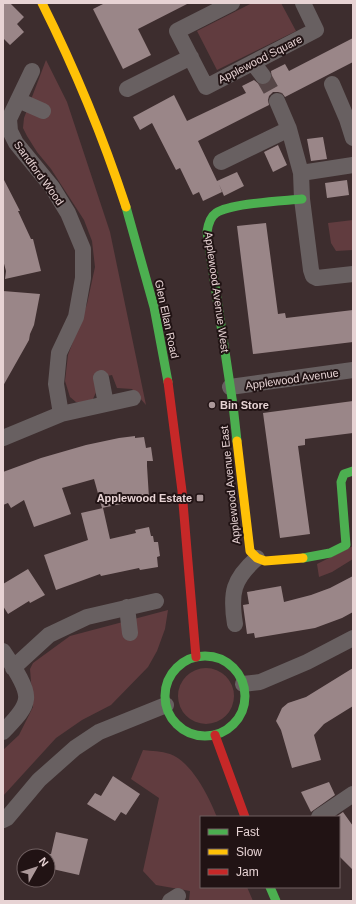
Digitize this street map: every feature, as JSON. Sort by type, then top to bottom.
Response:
[{"type":"street","name":"Glen Ellan Road","points":[[42,3],[77,75],[106,148],[132,224],[158,325],[171,396],[178,452],[196,657]]},
{"type":"street","name":"Applewood Square","points":[[227,4],[178,31],[206,87],[316,30],[303,3]]},
{"type":"street","points":[[127,89],[191,57]]},
{"type":"street","points":[[253,63],[263,76]]},
{"type":"street","name":"Sandford Wood","points":[[32,72],[9,119],[10,131],[16,143],[52,187],[68,214],[83,249],[83,278],[76,317],[59,354],[56,384],[61,414]]},
{"type":"street","points":[[332,84],[347,119],[353,138]]},
{"type":"street","points":[[18,100],[43,111]]},
{"type":"street","points":[[277,101],[289,130],[301,173],[302,199],[313,276],[317,278],[353,274]]},
{"type":"street","points":[[221,162],[289,130]]},
{"type":"street","points":[[301,173],[353,165]]},
{"type":"street","name":"Applewood Avenue West","points":[[230,387],[207,232],[209,222],[216,213],[229,207],[302,199]]},
{"type":"street","name":"Applewood Avenue","points":[[230,387],[353,370]]},
{"type":"street","points":[[101,378],[106,404]]},
{"type":"street","name":"Applewood Avenue East","points":[[230,387],[250,551],[257,558]]},
{"type":"street","points":[[3,438],[61,414],[133,398]]},
{"type":"street","points":[[235,624],[233,597],[235,584],[245,568],[257,558],[265,561],[329,554],[340,550],[346,545],[341,482],[344,474],[353,471]]},
{"type":"street","points":[[13,668],[49,635],[87,617],[156,601]]},
{"type":"street","points":[[127,607],[130,633]]},
{"type":"street","points":[[243,684],[260,682],[307,662],[353,638]]},
{"type":"street","points":[[3,651],[22,681],[27,698],[19,716],[3,732]]},
{"type":"street","points":[[207,656],[219,659],[229,664],[237,673],[243,684],[245,696],[243,710],[237,721],[227,730],[215,735],[203,736],[190,734],[179,727],[171,717],[166,705],[165,693],[168,681],[175,670],[184,662],[196,657],[207,656]]},
{"type":"street","points":[[3,820],[7,818],[39,780],[75,748],[99,732],[166,705]]},
{"type":"street","points":[[215,735],[245,816]]},
{"type":"street","points":[[320,816],[353,794]]},
{"type":"street","points":[[270,888],[276,901]]},
{"type":"shaded area","points":[[252,3],[281,3],[296,31],[217,70],[197,31]]},
{"type":"shaded area","points":[[46,60],[67,102],[110,232],[146,405],[132,389],[117,388],[112,375],[97,378],[97,390],[93,399],[83,403],[76,402],[70,397],[65,381],[68,355],[87,304],[95,267],[92,241],[84,220],[51,169],[37,152],[23,128],[24,118]]},
{"type":"shaded area","points":[[353,220],[353,250],[336,251],[331,243],[328,223]]},
{"type":"shaded area","points":[[353,546],[353,559],[332,572],[319,577],[317,564]]},
{"type":"shaded area","points":[[168,610],[165,629],[157,651],[148,667],[111,705],[82,720],[56,738],[3,796],[3,750],[19,735],[33,707],[30,669],[33,663],[70,636]]},
{"type":"shaded area","points":[[206,668],[221,673],[229,681],[234,696],[229,711],[221,719],[206,724],[191,719],[183,711],[178,696],[183,681],[191,673]]},
{"type":"shaded area","points":[[143,750],[170,754],[186,764],[199,781],[217,816],[200,816],[200,888],[247,888],[253,901],[189,901],[190,891],[156,885],[143,871],[159,798],[131,779]]},
{"type":"building","points":[[3,3],[10,3],[24,17],[17,24],[24,32],[10,45],[3,38]]},
{"type":"building","points":[[105,3],[189,3],[138,29],[151,55],[123,69],[93,9]]},
{"type":"building","points":[[353,38],[353,62],[285,97],[282,93],[273,92],[269,96],[269,105],[198,141],[217,181],[237,172],[244,186],[224,196],[219,184],[222,192],[203,201],[199,192],[193,195],[180,168],[176,170],[152,123],[140,130],[133,117],[174,95],[187,121],[246,93],[242,86],[254,80],[260,85],[268,84],[272,79],[271,71],[285,64],[289,71]]},
{"type":"building","points":[[323,137],[327,159],[311,161],[307,139]]},
{"type":"building","points":[[278,145],[287,165],[273,172],[264,152]]},
{"type":"building","points":[[3,178],[20,211],[18,211],[31,239],[33,239],[41,271],[5,279],[6,271],[3,260]]},
{"type":"building","points":[[347,180],[349,195],[327,198],[325,183]]},
{"type":"building","points":[[266,223],[278,314],[285,313],[286,318],[353,310],[353,342],[253,354],[237,226]]},
{"type":"building","points":[[3,291],[40,294],[34,325],[29,340],[3,386]]},
{"type":"building","points":[[353,401],[353,433],[305,439],[305,445],[298,446],[310,534],[280,538],[263,413]]},
{"type":"building","points":[[135,436],[135,438],[144,437],[146,448],[151,447],[153,461],[147,461],[149,498],[102,508],[94,479],[62,488],[71,514],[34,527],[24,500],[11,508],[8,503],[3,505],[3,472],[41,458],[86,445]]},
{"type":"building","points":[[103,508],[110,539],[136,533],[135,530],[149,527],[154,542],[158,542],[160,556],[157,557],[158,567],[140,570],[139,568],[101,576],[100,574],[56,590],[44,555],[88,540],[81,513]]},
{"type":"building","points":[[28,569],[45,595],[30,603],[29,601],[8,614],[3,606],[3,584]]},
{"type":"building","points":[[353,576],[353,612],[342,618],[315,628],[255,638],[254,633],[247,634],[243,605],[249,604],[247,592],[281,586],[284,602],[330,588]]},
{"type":"building","points":[[353,668],[353,706],[324,724],[314,735],[321,760],[292,768],[281,730],[276,721],[282,708],[288,703],[306,697]]},
{"type":"building","points":[[113,776],[140,794],[126,815],[121,812],[115,821],[87,804],[95,793],[101,796]]},
{"type":"building","points":[[329,782],[335,795],[311,812],[301,792]]},
{"type":"building","points":[[343,812],[353,826],[353,870],[340,857],[340,816],[337,816]]},
{"type":"building","points":[[56,832],[88,839],[79,875],[56,870],[56,848],[52,848]]},
{"type":"tunnel","points":[[263,76],[277,101]]},
{"type":"traffic: fast","points":[[237,441],[207,232],[208,227],[211,219],[216,213],[233,207],[302,199]]},
{"type":"traffic: fast","points":[[126,207],[154,307],[168,382]]},
{"type":"traffic: fast","points":[[303,558],[330,553],[346,545],[341,482],[344,474],[353,471]]},
{"type":"traffic: fast","points":[[205,656],[220,659],[233,668],[242,681],[245,696],[242,711],[233,724],[220,733],[205,736],[190,733],[177,724],[168,711],[165,696],[168,681],[177,668],[190,659],[205,656]]},
{"type":"traffic: fast","points":[[270,888],[276,901]]},
{"type":"traffic: slow","points":[[42,3],[88,104],[126,207]]},
{"type":"traffic: slow","points":[[237,441],[250,551],[257,558],[265,561],[303,558]]},
{"type":"traffic: jam","points":[[168,382],[182,491],[196,657]]},
{"type":"traffic: jam","points":[[215,735],[245,816]]},
{"type":"place","name":"Bin Store","points":[[212,405]]},
{"type":"place","name":"Applewood Estate","points":[[200,498]]}]
